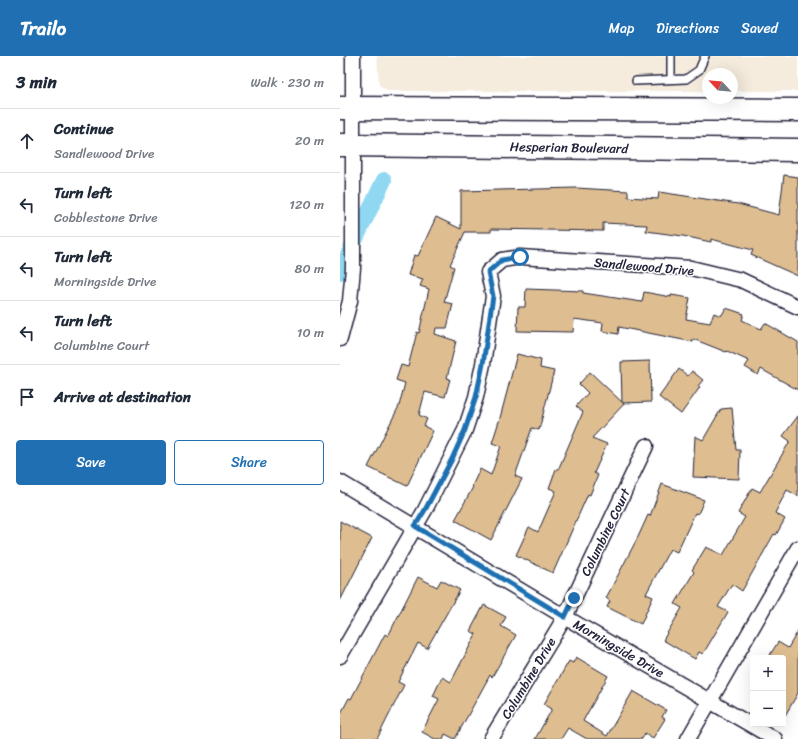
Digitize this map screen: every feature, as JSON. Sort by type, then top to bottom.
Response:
[{"type":"main road","points":[[346,108],[798,110]]},
{"type":"main road","name":"Hesperian Boulevard","points":[[346,145],[798,150]]},
{"type":"street","points":[[340,339],[350,301],[352,268],[346,145],[346,108],[353,56]]},
{"type":"street","name":"Sandlewood Drive","points":[[415,526],[452,459],[465,430],[476,397],[483,364],[493,296],[488,272],[502,260],[520,257],[690,268],[741,280],[798,307]]},
{"type":"street","name":"Columbine Court","points":[[565,617],[646,446]]},
{"type":"street","name":"Morningside Drive","points":[[340,482],[565,617],[775,739]]},
{"type":"street","points":[[340,656],[415,526]]},
{"type":"street","points":[[688,739],[798,548]]},
{"type":"street","name":"Columbine Drive","points":[[491,739],[565,617]]},
{"type":"lane","points":[[671,56],[671,79]]},
{"type":"lane","points":[[636,81],[686,79],[699,70],[706,56]]},
{"type":"shaded area","points":[[377,56],[798,56],[798,91],[738,91],[738,68],[702,68],[702,91],[389,91],[379,85]]},
{"type":"building","points":[[784,175],[798,177],[798,276],[751,255],[753,250],[711,239],[711,242],[683,236],[646,231],[647,225],[603,223],[603,231],[491,229],[491,232],[465,232],[450,265],[454,267],[444,302],[453,304],[447,328],[436,328],[435,334],[456,341],[447,378],[450,379],[445,397],[425,392],[419,415],[427,419],[424,426],[433,431],[407,486],[368,467],[399,406],[405,383],[396,380],[401,365],[408,367],[417,332],[419,333],[429,289],[420,286],[423,279],[408,275],[414,255],[418,256],[436,217],[461,229],[461,191],[576,188],[628,191],[628,197],[658,199],[659,192],[738,204],[779,215]]},
{"type":"building","points":[[526,289],[583,291],[583,293],[642,302],[644,292],[671,297],[671,295],[690,298],[686,319],[710,323],[714,313],[721,316],[726,308],[744,314],[742,320],[761,329],[765,323],[798,342],[798,390],[761,369],[758,375],[745,367],[749,361],[727,351],[726,352],[693,339],[693,342],[619,327],[618,334],[602,331],[603,323],[574,319],[573,332],[517,331],[518,307],[525,307]]},
{"type":"building","points":[[517,354],[541,360],[540,368],[554,371],[539,430],[532,428],[515,476],[522,479],[491,540],[455,520],[473,487],[472,486],[480,469],[491,475],[501,446],[492,443]]},
{"type":"building","points":[[650,361],[651,402],[622,403],[621,362]]},
{"type":"building","points":[[679,369],[688,376],[692,371],[703,380],[698,386],[700,387],[681,414],[659,397]]},
{"type":"building","points":[[590,372],[624,404],[592,438],[607,444],[594,473],[598,475],[590,495],[588,494],[553,573],[516,555],[529,527],[538,532],[556,491],[549,488],[556,469],[558,470],[583,412],[576,406],[588,393],[579,384]]},
{"type":"building","points":[[732,408],[736,450],[740,450],[739,479],[693,477],[695,436],[703,440],[721,409]]},
{"type":"building","points":[[798,416],[798,496],[787,490],[775,513],[785,519],[776,535],[774,534],[742,591],[732,584],[718,607],[728,612],[703,654],[699,652],[695,659],[663,640],[682,608],[675,604],[694,572],[692,570],[706,547],[723,555],[745,517],[738,513],[752,488],[760,492],[790,441],[783,436]]},
{"type":"building","points":[[662,484],[704,500],[698,514],[695,513],[677,552],[670,549],[646,594],[653,597],[641,624],[607,607],[610,601],[606,598],[648,515],[650,516]]},
{"type":"building","points":[[340,521],[372,538],[340,601]]},
{"type":"building","points":[[418,577],[437,587],[441,580],[460,590],[427,648],[418,643],[398,682],[404,685],[377,739],[340,739],[340,715],[349,698],[351,699],[385,634],[388,636]]},
{"type":"building","points":[[484,605],[506,617],[501,626],[516,635],[492,677],[490,675],[455,739],[445,734],[443,739],[435,739],[422,732],[439,699],[433,696],[442,677],[451,682],[476,634],[470,631]]},
{"type":"building","points":[[798,631],[798,693],[786,714],[786,655],[770,655],[778,642],[788,648]]},
{"type":"building","points":[[576,657],[608,676],[583,721],[607,736],[633,691],[666,710],[662,717],[665,719],[653,738],[645,733],[642,739],[587,739],[568,728],[561,739],[535,739],[552,709],[544,704],[569,661],[573,663]]},
{"type":"waterway","points":[[340,272],[384,180]]},
{"type":"route","points":[[520,257],[502,260],[488,272],[493,296],[483,364],[476,397],[465,430],[452,459],[415,526],[565,617],[574,598]]}]
